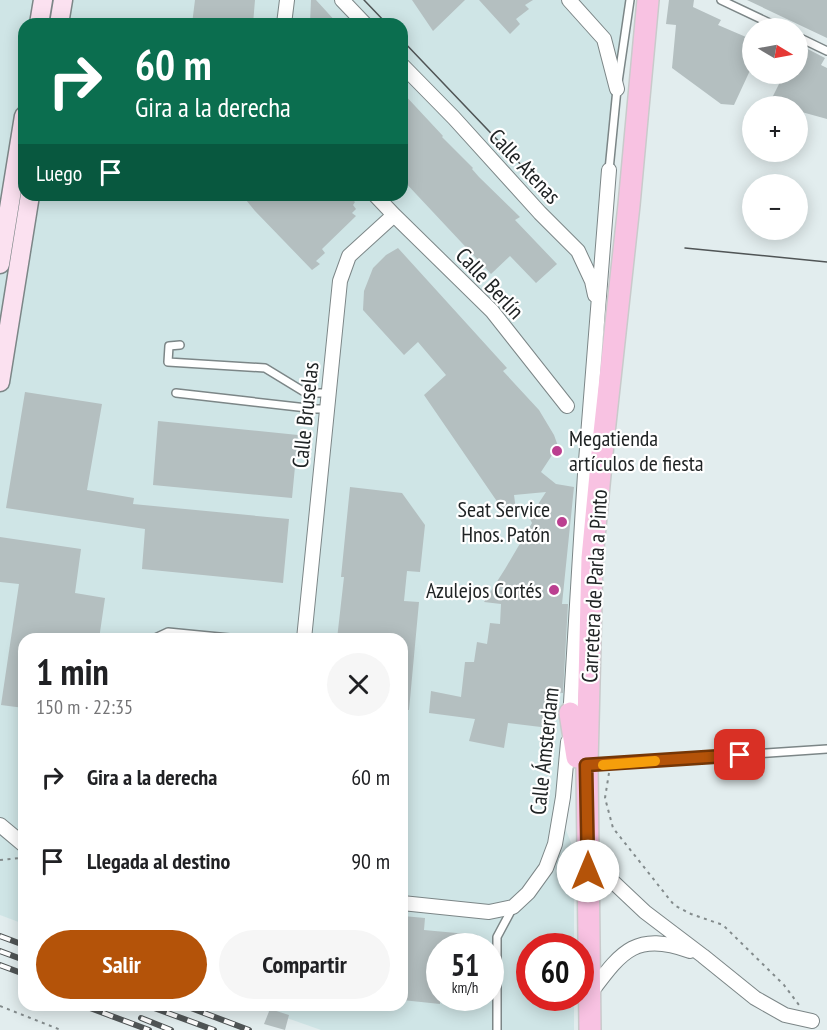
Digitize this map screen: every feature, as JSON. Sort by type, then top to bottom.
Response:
[{"type":"main road","name":"Carretera de Parla a Pinto","points":[[589,933],[586,765],[592,558],[630,205],[648,0]]},
{"type":"main road","points":[[570,713],[588,844]]},
{"type":"main road","name":"Carretera de Parla a Pinto","points":[[589,1011],[590,1030]]},
{"type":"street","points":[[40,18],[43,0]]},
{"type":"street","points":[[60,18],[63,0]]},
{"type":"street","points":[[285,18],[287,0]]},
{"type":"street","points":[[342,0],[359,18]]},
{"type":"street","points":[[569,0],[604,39],[617,88]]},
{"type":"street","name":"Calle Atenas","points":[[408,71],[540,213],[578,250],[592,281],[598,307]]},
{"type":"street","points":[[0,264],[18,153]]},
{"type":"street","name":"Calle Ámsterdam","points":[[513,907],[528,893],[546,868],[555,844],[563,797],[609,170]]},
{"type":"street","points":[[0,382],[29,201]]},
{"type":"street","name":"Calle Berlín","points":[[381,201],[492,311],[567,406]]},
{"type":"street","name":"Calle Bruselas","points":[[305,633],[340,281],[349,256],[394,215]]},
{"type":"street","points":[[0,825],[18,840]]},
{"type":"street","points":[[588,844],[610,879],[645,912],[755,998],[785,1015],[812,1021]]},
{"type":"street","points":[[408,904],[489,912],[513,907]]},
{"type":"street","points":[[594,989],[621,955],[635,947],[652,943],[675,945],[703,956]]},
{"type":"lane","points":[[609,170],[617,88],[630,0]]},
{"type":"lane","points":[[721,0],[759,18]]},
{"type":"lane","points":[[808,42],[827,51]]},
{"type":"lane","points":[[180,345],[169,346],[168,362],[265,368],[306,393],[328,393]]},
{"type":"lane","points":[[176,393],[327,409]]},
{"type":"lane","points":[[586,765],[827,749]]},
{"type":"lane","points":[[497,1030],[497,937],[513,907]]},
{"type":"path","points":[[610,765],[605,798],[613,828],[674,905],[691,914],[723,925],[784,986],[812,1021]]},
{"type":"path","points":[[0,860],[18,858]]},
{"type":"path","points":[[0,1006],[61,1030]]},
{"type":"shaded area","points":[[0,0],[628,0],[583,447],[573,606],[555,803],[574,850],[574,933],[516,933],[516,1011],[574,1011],[574,1030],[321,1030],[267,1011],[408,1011],[408,633],[18,633],[18,922],[0,915]]},
{"type":"building","points":[[195,0],[255,0],[254,18],[193,18]]},
{"type":"building","points":[[311,0],[316,0],[332,18],[310,18]]},
{"type":"building","points":[[412,0],[465,0],[433,31]]},
{"type":"building","points":[[479,0],[533,0],[525,5],[529,9],[516,19],[520,24],[510,34]]},
{"type":"building","points":[[669,0],[694,0],[693,7],[721,20],[718,25],[742,35],[744,84],[734,105],[721,104],[672,68],[676,25],[666,24]]},
{"type":"building","points":[[747,0],[827,0],[827,38],[808,29],[808,18],[785,18]]},
{"type":"building","points":[[808,49],[825,58],[821,65],[827,68],[827,119],[808,114],[808,96],[773,96],[779,84],[808,84]]},
{"type":"building","points":[[408,98],[479,177],[520,217],[515,220],[557,264],[536,283],[510,256],[491,274],[408,185]]},
{"type":"building","points":[[247,201],[354,201],[353,205],[356,209],[352,213],[356,216],[322,249],[325,253],[316,261],[320,264],[312,270]]},
{"type":"building","points":[[398,248],[507,368],[503,371],[539,410],[558,446],[541,472],[556,484],[574,487],[562,604],[568,604],[563,693],[553,692],[549,728],[508,723],[504,748],[469,741],[475,719],[429,713],[431,691],[461,697],[465,662],[474,662],[477,642],[487,644],[490,623],[500,624],[501,604],[484,602],[532,523],[530,519],[533,512],[546,492],[514,495],[516,510],[507,516],[424,395],[446,375],[418,342],[404,355],[363,310],[364,291],[373,268],[386,255]]},
{"type":"building","points":[[25,392],[102,404],[87,490],[134,498],[133,504],[289,519],[283,583],[142,569],[145,529],[6,508]]},
{"type":"building","points":[[158,421],[298,435],[292,498],[153,485]]},
{"type":"building","points":[[350,487],[402,493],[425,525],[420,572],[407,571],[404,601],[419,602],[409,710],[408,633],[338,633],[344,577],[341,577]]},
{"type":"building","points":[[0,537],[81,549],[75,593],[105,598],[100,633],[18,633],[18,707],[1,705],[19,584],[0,582]]},
{"type":"building","points":[[544,730],[555,730],[553,742],[542,740]]},
{"type":"building","points":[[408,916],[425,918],[424,930],[456,933],[426,933],[426,1003],[408,1001]]},
{"type":"building","points":[[269,1011],[289,1015],[285,1030],[264,1024]]},
{"type":"tram line","points":[[364,0],[381,18]]},
{"type":"tram line","points":[[408,46],[548,193]]},
{"type":"tram line","points":[[685,248],[827,262]]},
{"type":"railway","points":[[0,936],[18,943]]},
{"type":"railway","points":[[0,951],[18,958]]},
{"type":"railway","points":[[0,965],[18,972]]},
{"type":"railway","points":[[98,1011],[149,1030]]},
{"type":"railway","points":[[162,1011],[214,1030]]},
{"type":"railway","points":[[199,1011],[249,1030]]},
{"type":"railway","points":[[141,1018],[171,1030]]},
{"type":"slow traffic","points":[[603,765],[655,761]]},
{"type":"place","name":"Megatienda artículos de fiesta","points":[[557,451]]},
{"type":"place","name":"Seat Service Hnos. Patón","points":[[562,522]]},
{"type":"place","name":"Azulejos Cortés","points":[[554,590]]},
{"type":"route","points":[[588,871],[586,765],[740,755]]}]
